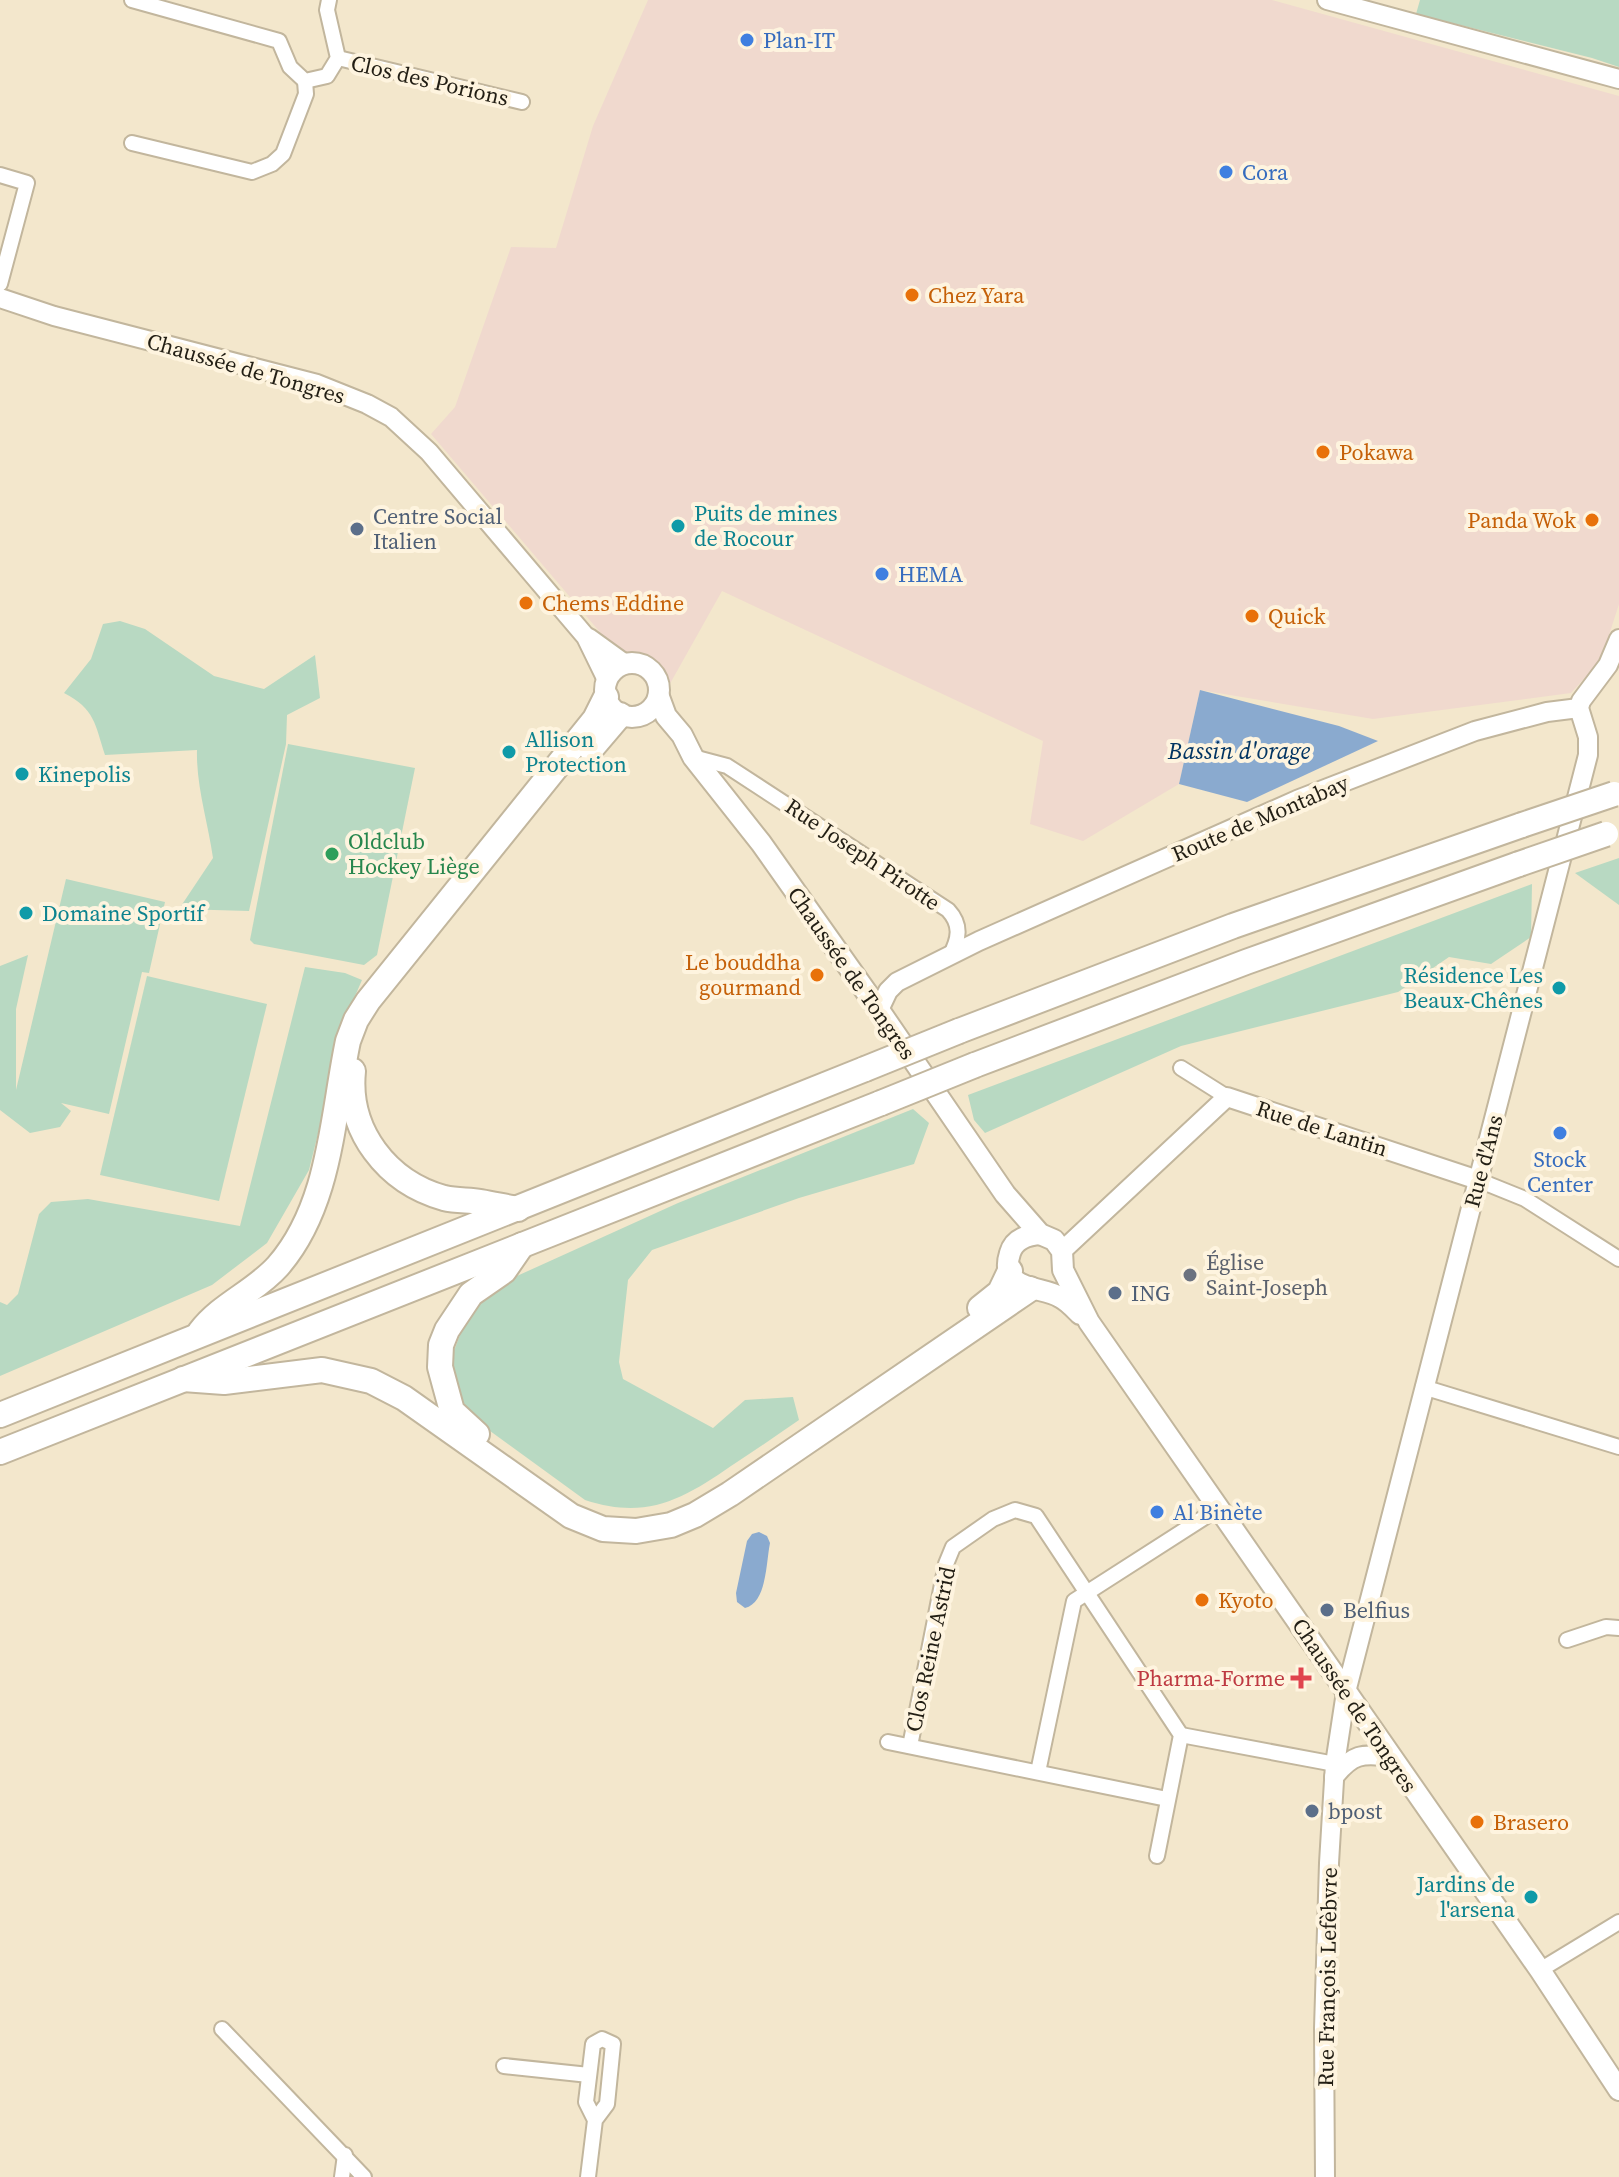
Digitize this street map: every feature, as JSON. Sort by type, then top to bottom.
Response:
[{"type":"highway","points":[[518,1209],[440,1197],[420,1188],[383,1162],[358,1124],[353,1103],[354,1061],[360,1039],[378,1004],[617,702]]},
{"type":"highway","points":[[195,1338],[212,1315],[240,1299],[277,1267],[309,1219],[319,1191],[348,1041],[368,1001],[595,719],[617,702]]},
{"type":"highway","points":[[0,1415],[959,1031],[1233,926],[1616,793]]},
{"type":"highway","points":[[0,1452],[975,1065],[1246,962],[1612,832]]},
{"type":"highway","points":[[522,1245],[504,1271],[471,1294],[447,1330],[441,1345],[440,1367],[452,1411],[466,1427],[577,1505],[605,1515],[636,1517],[673,1509],[709,1493],[984,1306],[1000,1292],[1010,1271]]},
{"type":"highway","points":[[183,1379],[224,1382],[322,1370],[371,1381],[404,1398],[571,1516],[603,1529],[636,1531],[671,1525],[730,1494],[1033,1290]]},
{"type":"main road","points":[[1327,0],[1619,79]]},
{"type":"main road","name":"Chaussée de Tongres","points":[[0,298],[54,316],[317,384],[379,410],[412,434],[429,452],[586,637],[617,702],[655,726],[693,757]]},
{"type":"main road","name":"Chaussée de Tongres","points":[[586,637],[599,643],[625,664]]},
{"type":"main road","points":[[1579,708],[1608,665],[1619,639]]},
{"type":"main road","points":[[625,664],[645,665],[654,673],[659,684],[659,697],[651,710],[617,702],[616,668],[625,664]]},
{"type":"main road","name":"Chaussée de Tongres","points":[[659,697],[666,716],[682,735],[693,757],[761,843],[1005,1194],[1040,1234],[1054,1240],[1089,1322],[1540,1970],[1619,2090]]},
{"type":"main road","name":"Route de Montabay","points":[[950,956],[1240,825],[1445,742],[1497,724],[1579,708]]},
{"type":"main road","name":"Rue d'Ans","points":[[1346,1692],[1588,755],[1588,737],[1579,708]]},
{"type":"main road","points":[[879,1010],[888,991],[897,982],[950,956]]},
{"type":"main road","name":"Rue de Lantin","points":[[1063,1261],[1227,1097],[1478,1180]]},
{"type":"main road","name":"Chaussée de Tongres","points":[[1005,1194],[1018,1241]]},
{"type":"main road","points":[[1010,1271],[1010,1253],[1018,1241],[1040,1234]]},
{"type":"main road","points":[[1033,1290],[1052,1285],[1063,1261]]},
{"type":"main road","name":"Chaussée de Tongres","points":[[1010,1271],[1017,1282],[1033,1290],[1058,1296],[1089,1322]]},
{"type":"main road","points":[[1319,1653],[1346,1657],[1355,1653]]},
{"type":"main road","name":"Rue François Lefèbvre","points":[[1325,2177],[1324,2028],[1334,1770],[1346,1692]]},
{"type":"main road","points":[[1334,1770],[1359,1755],[1391,1757]]},
{"type":"street","points":[[132,0],[279,41],[290,67],[305,81],[306,94],[283,154],[272,164],[252,172],[132,143]]},
{"type":"street","points":[[305,81],[327,76],[338,58],[327,10],[329,0]]},
{"type":"street","name":"Clos des Porions","points":[[338,58],[522,102]]},
{"type":"street","points":[[0,175],[27,183],[0,284]]},
{"type":"street","name":"Rue Joseph Pirotte","points":[[693,757],[727,766],[948,910],[958,927],[957,941],[950,956]]},
{"type":"street","points":[[1181,1068],[1227,1097]]},
{"type":"street","name":"Rue de Lantin","points":[[1478,1180],[1525,1199],[1619,1259]]},
{"type":"street","points":[[1423,1387],[1619,1447]]},
{"type":"street","points":[[1038,1772],[1074,1601],[1219,1508]]},
{"type":"street","name":"Clos Reine Astrid","points":[[910,1746],[946,1564],[953,1547],[993,1519],[1015,1510],[1036,1516],[1181,1735]]},
{"type":"street","points":[[1567,1640],[1606,1627],[1619,1628]]},
{"type":"street","points":[[1157,1856],[1181,1735],[1334,1770]]},
{"type":"street","name":"Clos Reine Astrid","points":[[888,1742],[1167,1799]]},
{"type":"street","points":[[1540,1970],[1619,1922]]},
{"type":"street","points":[[222,2029],[364,2177]]},
{"type":"street","points":[[588,2177],[595,2120],[607,2104],[613,2044],[602,2039],[593,2044],[586,2102],[595,2120]]},
{"type":"street","points":[[504,2066],[589,2075]]},
{"type":"street","points":[[342,2177],[345,2155]]},
{"type":"shaded area","points":[[648,0],[1272,0],[1619,96],[1619,604],[1601,660],[1571,693],[1373,719],[1200,690],[1179,784],[1083,841],[1030,824],[1043,741],[722,591],[667,689],[644,655],[633,656],[616,651],[431,434],[455,407],[511,247],[556,248],[593,126]]},
{"type":"green space","points":[[1420,0],[1619,0],[1619,67],[1416,14]]},
{"type":"green space","points":[[120,621],[145,629],[214,676],[264,689],[315,655],[320,698],[287,715],[286,744],[249,911],[179,909],[213,858],[200,790],[197,750],[105,755],[88,711],[64,693],[91,659],[103,624]]},
{"type":"green space","name":"Oldclub Hockey Liège","points":[[288,744],[415,768],[377,955],[364,965],[254,944],[250,940]]},
{"type":"green space","points":[[1619,858],[1619,905],[1575,873]]},
{"type":"green space","points":[[66,879],[165,902],[149,973],[142,972],[109,1114],[61,1103],[71,1111],[60,1127],[30,1133],[0,1110],[0,966],[28,955],[16,1009],[16,1090]]},
{"type":"green space","points":[[1532,884],[1531,937],[1491,964],[1449,957],[1398,992],[1181,1046],[985,1133],[974,1120],[968,1095]]},
{"type":"green space","points":[[305,967],[345,973],[362,980],[336,1040],[339,1049],[309,1170],[267,1243],[212,1285],[0,1376],[0,1302],[7,1305],[18,1294],[39,1214],[51,1202],[88,1199],[240,1226]]},
{"type":"green space","points":[[147,976],[267,1004],[219,1201],[100,1175]]},
{"type":"green space","points":[[913,1109],[929,1123],[914,1164],[799,1198],[652,1250],[628,1280],[619,1362],[623,1379],[713,1428],[745,1400],[793,1397],[799,1420],[757,1449],[679,1497],[645,1507],[607,1506],[585,1500],[464,1412],[449,1364],[475,1295],[678,1203]]},
{"type":"water","name":"Bassin d'orage","points":[[1200,690],[1339,726],[1378,741],[1247,802],[1179,784]]},
{"type":"water","points":[[759,1532],[767,1536],[770,1543],[766,1571],[758,1598],[745,1608],[737,1602],[736,1593],[747,1541],[752,1534]]},
{"type":"place","name":"Plan-IT","points":[[747,40]]},
{"type":"place","name":"Cora","points":[[1226,172]]},
{"type":"place","name":"Chez Yara","points":[[912,295]]},
{"type":"place","name":"Pokawa","points":[[1323,452]]},
{"type":"place","name":"Panda Wok","points":[[1592,520]]},
{"type":"place","name":"Puits de mines de Rocour","points":[[678,526]]},
{"type":"place","name":"Centre Social Italien","points":[[357,529]]},
{"type":"place","name":"HEMA","points":[[882,574]]},
{"type":"place","name":"Chems Eddine","points":[[526,603]]},
{"type":"place","name":"Quick","points":[[1252,616]]},
{"type":"place","name":"Allison Protection","points":[[509,752]]},
{"type":"place","name":"Kinepolis","points":[[22,774]]},
{"type":"place","name":"Oldclub Hockey Liège","points":[[332,854]]},
{"type":"place","name":"Domaine Sportif","points":[[26,913]]},
{"type":"place","name":"Le bouddha gourmand","points":[[817,975]]},
{"type":"place","name":"Résidence Les Beaux-Chênes","points":[[1559,988]]},
{"type":"place","name":"Stock Center","points":[[1560,1133]]},
{"type":"place","name":"Église Saint-Joseph","points":[[1190,1275]]},
{"type":"place","name":"ING","points":[[1115,1293]]},
{"type":"place","name":"Al Binète","points":[[1157,1512]]},
{"type":"place","name":"Kyoto","points":[[1202,1600]]},
{"type":"place","name":"Belfius","points":[[1327,1610]]},
{"type":"place","name":"Pharma-Forme","points":[[1301,1678]]},
{"type":"place","name":"bpost","points":[[1312,1811]]},
{"type":"place","name":"Brasero","points":[[1477,1822]]},
{"type":"place","name":"Jardins de l'arsena","points":[[1531,1897]]}]
